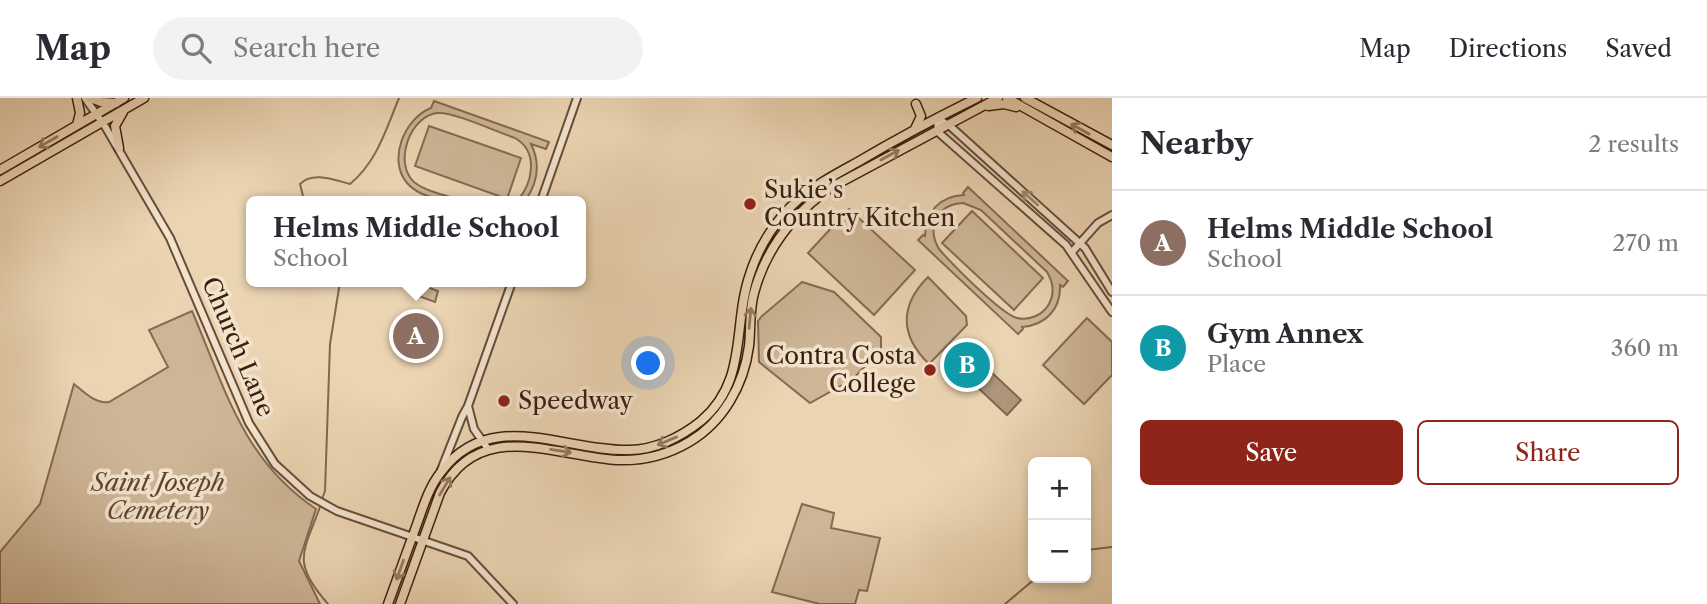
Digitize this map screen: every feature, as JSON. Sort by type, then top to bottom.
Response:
[{"type":"main road","points":[[76,125],[80,113],[77,98]]},
{"type":"main road","points":[[87,98],[116,103]]},
{"type":"main road","points":[[0,170],[124,98]]},
{"type":"main road","points":[[0,179],[144,98]]},
{"type":"main road","points":[[388,604],[426,499],[441,471],[468,448],[482,441],[523,436],[610,450],[632,450],[660,444],[688,431],[706,416],[729,383],[737,358],[741,314],[750,274],[769,233],[798,200],[812,189],[937,118],[977,101],[999,98]]},
{"type":"main road","points":[[1007,98],[1028,102],[1112,145]]},
{"type":"main road","points":[[400,604],[445,484],[461,465],[488,449],[520,445],[632,460],[664,453],[698,436],[725,409],[741,379],[758,280],[772,246],[810,203],[830,188],[950,126],[977,101],[1004,104],[1028,102],[1112,157]]},
{"type":"main road","points":[[912,131],[917,127],[921,116],[916,104]]},
{"type":"main road","points":[[119,148],[117,119],[125,110]]},
{"type":"main road","points":[[0,179],[23,161],[23,156]]},
{"type":"street","name":"Church Lane","points":[[87,98],[174,245],[253,431],[275,464],[310,496],[353,518],[464,554],[474,560],[513,604]]},
{"type":"street","points":[[543,196],[577,98]]},
{"type":"street","points":[[937,118],[950,126],[1090,253],[1096,269],[1112,292]]},
{"type":"street","points":[[937,118],[938,132],[1072,252],[1112,312]]},
{"type":"street","points":[[1072,252],[1098,223],[1112,215]]},
{"type":"street","points":[[441,471],[461,417],[468,406],[510,287]]},
{"type":"street","points":[[468,406],[470,417],[488,449]]},
{"type":"green space","points":[[434,101],[549,142],[546,149],[531,144],[537,166],[528,196],[521,196],[527,186],[531,168],[528,151],[523,144],[515,138],[465,119],[438,113],[419,122],[413,131],[405,152],[405,163],[414,182],[448,196],[430,196],[412,188],[401,173],[399,151],[413,121],[431,108]]},
{"type":"green space","points":[[429,126],[521,158],[508,196],[499,196],[415,166]]},
{"type":"green space","points":[[968,187],[1068,281],[1063,287],[1060,285],[1058,301],[1050,314],[1038,323],[1022,327],[1018,334],[918,240],[925,236],[928,220],[936,207],[948,198],[964,195]],"holes":[[[963,203],[981,210],[1047,272],[1053,292],[1049,304],[1039,314],[1022,319],[1000,308],[939,249],[935,241],[934,225],[941,212],[954,204]]]},
{"type":"green space","points":[[849,209],[915,270],[874,315],[808,253]]},
{"type":"green space","points":[[972,211],[1043,278],[1014,310],[942,243]]},
{"type":"green space","points":[[928,277],[966,316],[967,325],[929,364],[913,343],[907,321],[912,299]]},
{"type":"green space","points":[[802,282],[834,292],[881,337],[881,349],[853,379],[810,403],[759,362],[758,321]]},
{"type":"green space","points":[[412,287],[427,287],[438,291],[435,302],[410,293]]},
{"type":"green space","name":"Saint Joseph Cemetery","points":[[192,311],[226,394],[253,445],[270,468],[316,509],[299,561],[320,604],[0,604],[0,552],[40,504],[74,384],[94,399],[109,402],[168,367],[149,330]]},
{"type":"green space","points":[[1087,318],[1112,342],[1112,375],[1084,404],[1043,365]]},
{"type":"green space","points":[[802,504],[834,513],[831,528],[880,538],[867,591],[859,590],[855,604],[820,604],[772,592]]},
{"type":"shaded area","points":[[989,370],[1021,400],[1007,415],[975,385]]},
{"type":"waterway","points":[[303,196],[300,184],[305,180],[317,177],[350,184],[359,175],[380,144],[399,98]]},
{"type":"waterway","points":[[322,499],[325,491],[330,344],[339,287]]},
{"type":"waterway","points":[[321,504],[304,556],[308,577],[328,604]]},
{"type":"waterway","points":[[1091,549],[1112,547]]},
{"type":"waterway","points":[[1005,604],[1030,583]]},
{"type":"place","name":"Sukie’s Country Kitchen","points":[[750,204]]},
{"type":"place","name":"Helms Middle School","points":[[416,336]]},
{"type":"place","name":"Gym Annex","points":[[967,365]]},
{"type":"place","name":"Contra Costa College","points":[[930,370]]},
{"type":"place","name":"Speedway","points":[[504,401]]}]
